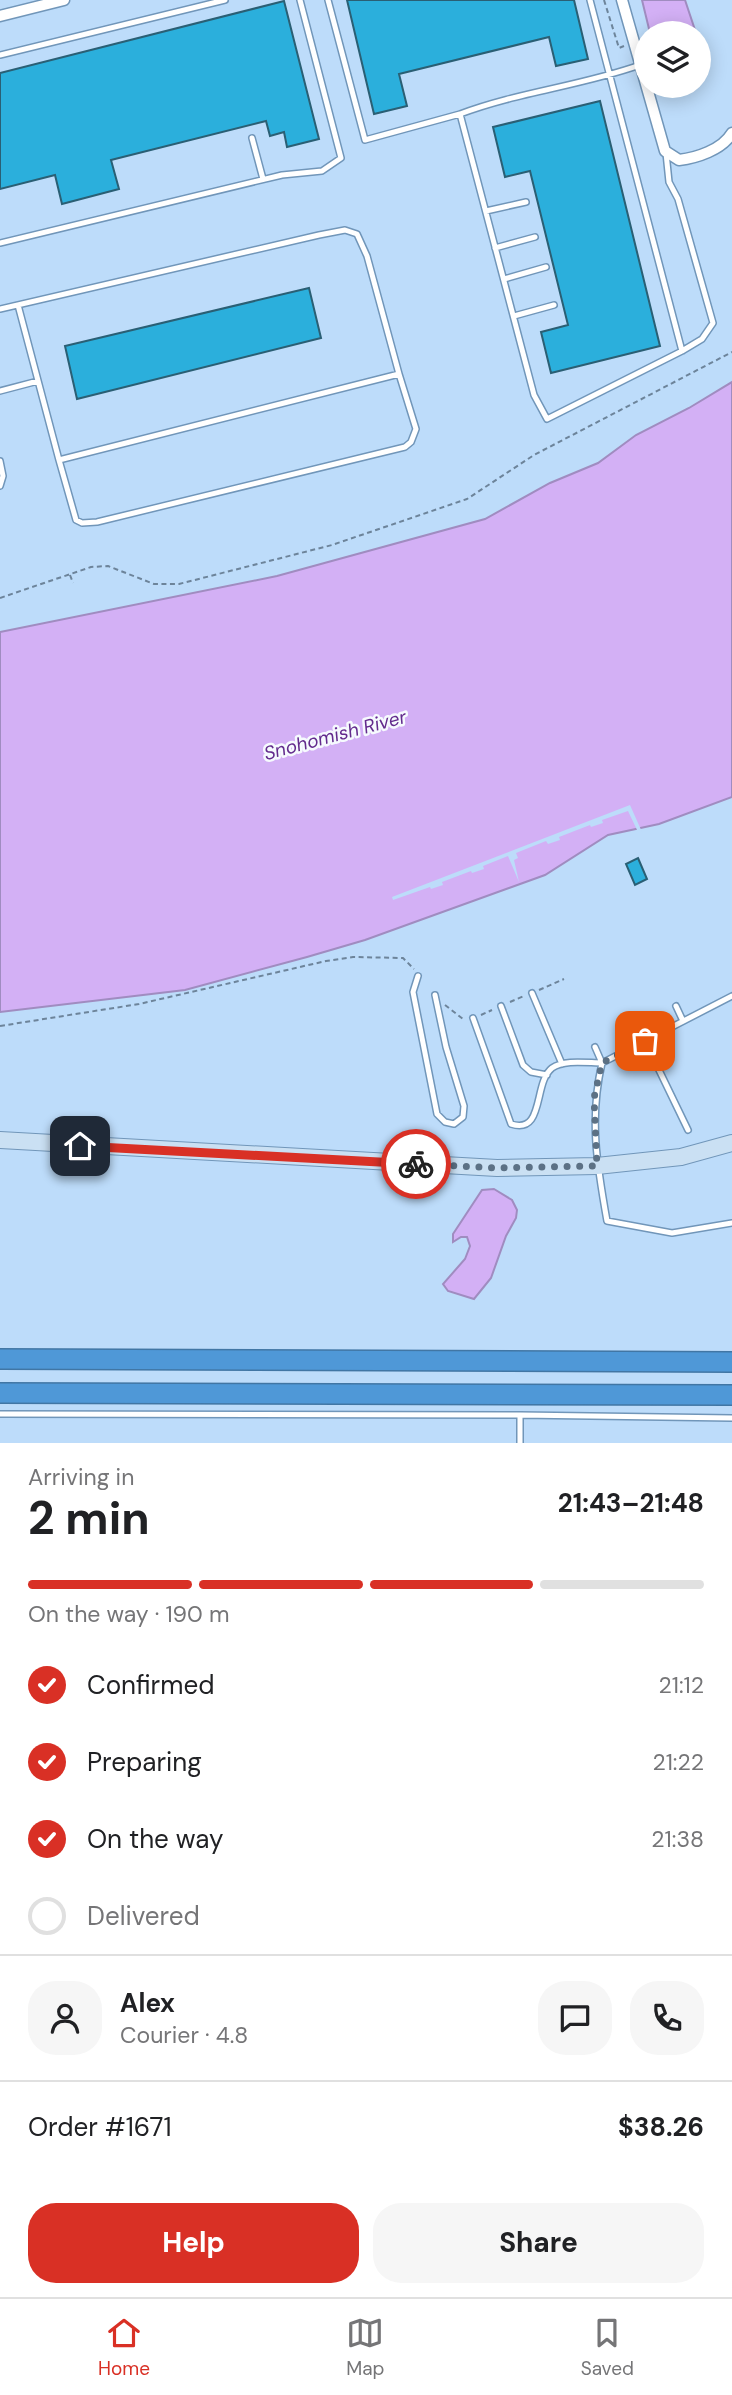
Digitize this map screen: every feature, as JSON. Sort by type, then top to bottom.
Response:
[{"type":"highway","points":[[0,1359],[732,1362]]},
{"type":"highway","points":[[0,1393],[732,1395]]},
{"type":"street","points":[[0,16],[64,0]]},
{"type":"street","points":[[622,0],[634,46]]},
{"type":"street","points":[[649,98],[665,151],[678,160],[696,158],[729,139],[732,134]]},
{"type":"street","points":[[0,1140],[497,1168],[597,1166],[681,1157],[732,1143]]},
{"type":"lane","points":[[0,55],[225,0]]},
{"type":"lane","points":[[0,243],[263,179],[322,171],[341,158],[300,0]]},
{"type":"lane","points":[[328,0],[365,139],[460,114],[487,104],[608,76],[634,67]]},
{"type":"lane","points":[[590,0],[682,351]]},
{"type":"lane","points":[[460,114],[534,395],[547,419],[682,351],[702,339],[713,323],[678,199],[669,182],[665,151]]},
{"type":"lane","points":[[252,138],[263,179]]},
{"type":"lane","points":[[486,211],[526,202]]},
{"type":"lane","points":[[0,309],[345,229],[357,234],[367,256],[416,429],[411,443],[405,447],[97,522],[82,523],[76,520],[18,305]]},
{"type":"lane","points":[[495,248],[535,237]]},
{"type":"lane","points":[[504,279],[546,267]]},
{"type":"lane","points":[[513,316],[554,305]]},
{"type":"lane","points":[[59,460],[399,374]]},
{"type":"lane","points":[[0,391],[38,381]]},
{"type":"lane","points":[[0,461],[4,476],[0,486]]},
{"type":"lane","points":[[418,976],[413,992],[437,1114],[445,1122],[454,1124],[463,1117],[464,1106],[446,1047],[435,995]]},
{"type":"lane","points":[[532,993],[562,1064]]},
{"type":"lane","points":[[473,1018],[511,1124],[519,1126],[528,1124],[533,1119],[541,1083],[550,1069],[562,1064],[602,1063],[732,996]]},
{"type":"lane","points":[[501,1006],[523,1065],[531,1072],[547,1075]]},
{"type":"lane","points":[[676,1006],[683,1021]]},
{"type":"lane","points":[[653,1018],[661,1033]]},
{"type":"lane","points":[[625,1034],[631,1048]]},
{"type":"lane","points":[[645,1041],[688,1130]]},
{"type":"lane","points":[[595,1047],[602,1063],[594,1098],[597,1166],[607,1221],[672,1233],[732,1223]]},
{"type":"lane","points":[[0,1414],[732,1418]]},
{"type":"lane","points":[[520,1415],[520,1443]]},
{"type":"path","points":[[604,0],[619,48],[625,46]]},
{"type":"path","points":[[0,598],[91,567],[108,566],[154,584],[178,584],[391,527],[467,499],[534,455],[732,352]]},
{"type":"path","points":[[70,574],[73,583]]},
{"type":"path","points":[[0,1026],[139,1004],[353,957],[403,958],[418,976]]},
{"type":"path","points":[[435,995],[466,1021],[564,979]]},
{"type":"water","points":[[642,0],[685,0],[692,21],[647,21]]},
{"type":"water","name":"Snohomish River","points":[[732,382],[732,797],[659,824],[608,835],[545,875],[365,940],[185,990],[0,1012],[0,632],[277,576],[485,519],[550,483],[598,463],[636,435]]},
{"type":"water","points":[[494,1189],[512,1200],[517,1210],[491,1278],[474,1299],[448,1291],[443,1284],[465,1259],[470,1246],[467,1237],[453,1242],[453,1234],[482,1190]]},
{"type":"pier","points":[[630,805],[642,832],[638,832],[628,811],[602,820],[603,823],[559,837],[560,840],[548,844],[546,841],[516,853],[518,858],[514,860],[519,882],[508,856],[483,866],[484,869],[442,882],[443,885],[393,900],[392,897]]},
{"type":"building","points":[[347,0],[574,0],[588,59],[556,66],[549,37],[399,74],[407,106],[374,114]]},
{"type":"building","points":[[284,1],[319,139],[287,147],[284,132],[270,136],[266,121],[111,160],[119,189],[62,204],[55,175],[0,189],[0,73]]},
{"type":"building","points":[[600,101],[660,346],[551,373],[541,332],[568,325],[530,171],[505,177],[493,127]]},
{"type":"building","points":[[309,288],[321,338],[77,399],[65,346]]},
{"type":"building","points":[[638,858],[647,879],[635,885],[626,864]]},
{"type":"way so far","points":[[416,1164],[497,1168],[597,1166],[594,1098],[602,1063],[645,1041]]},
{"type":"route","points":[[80,1146],[416,1164]]}]
